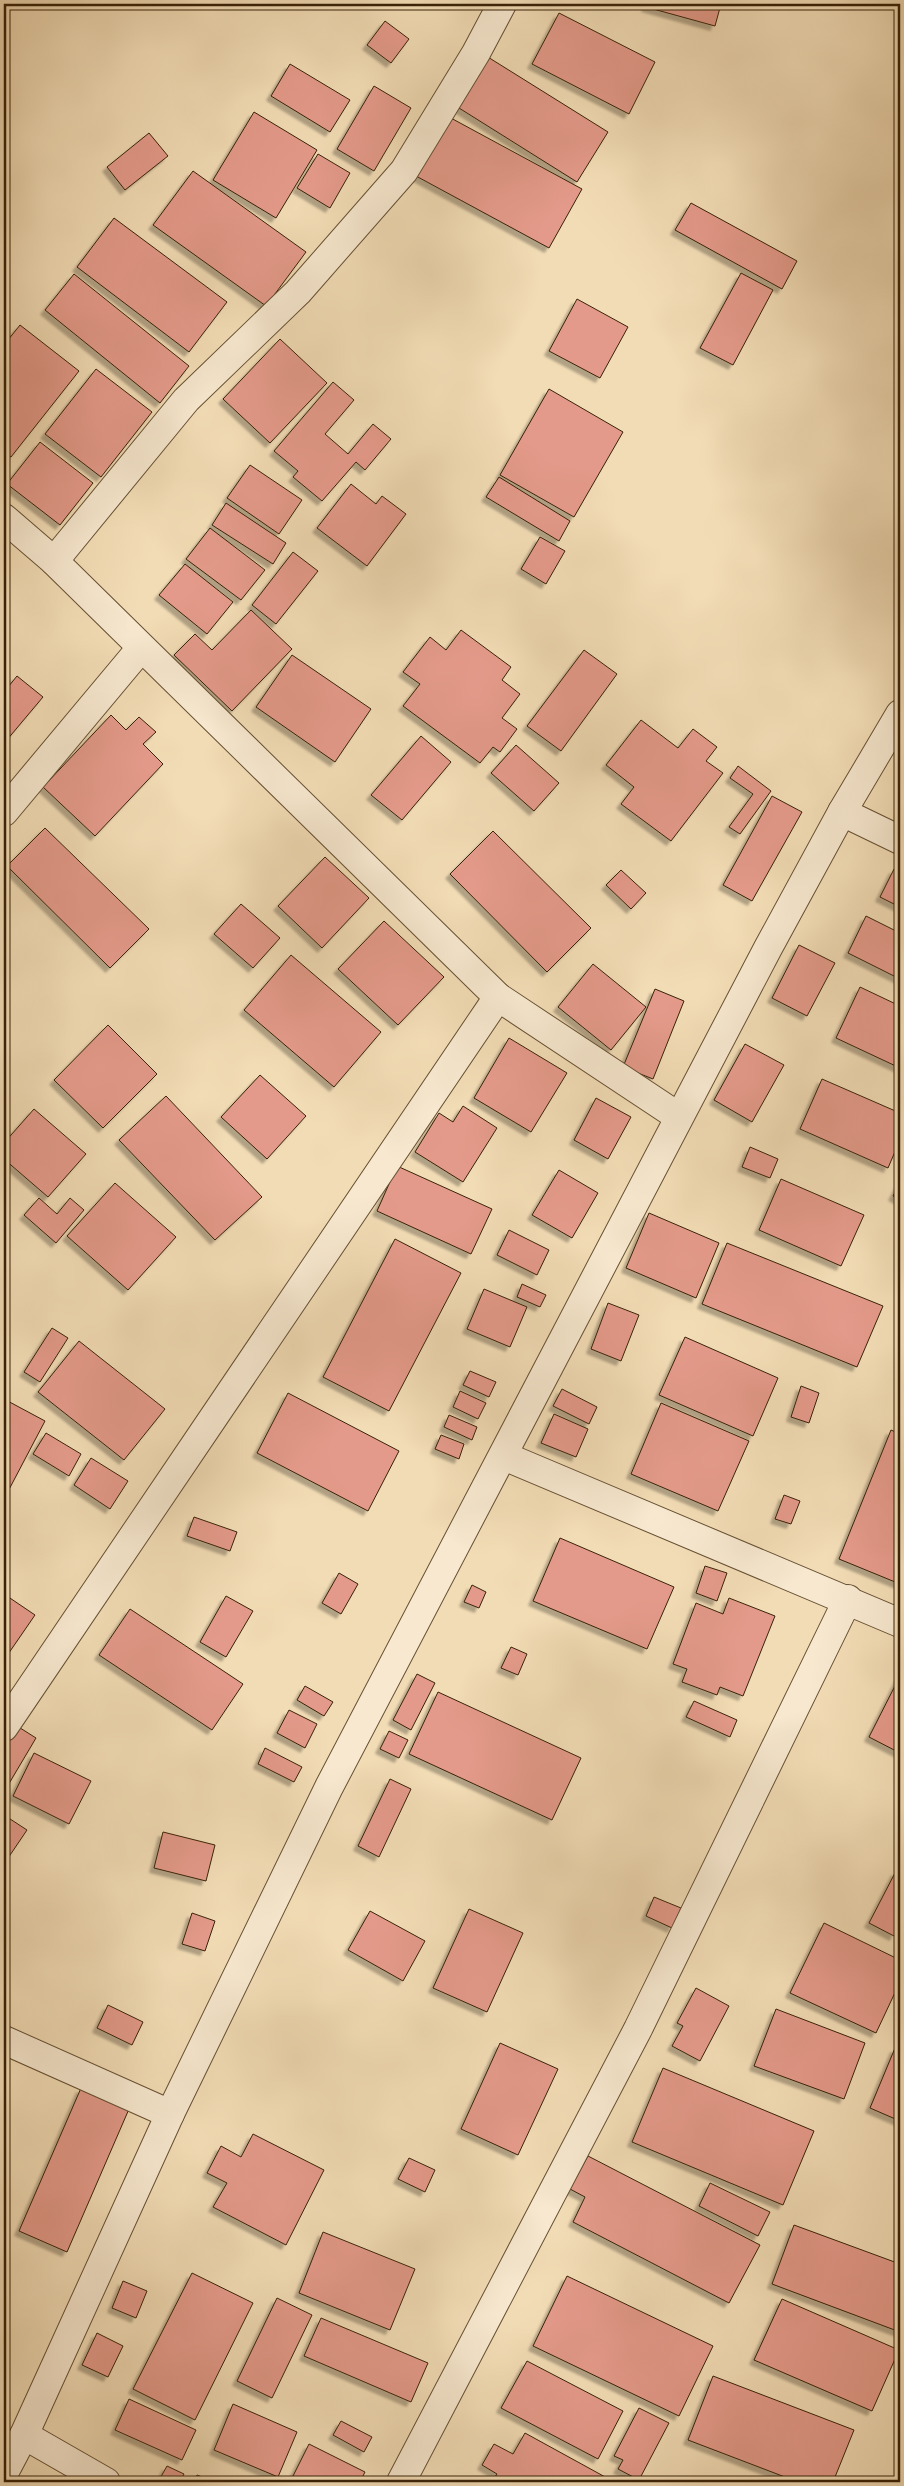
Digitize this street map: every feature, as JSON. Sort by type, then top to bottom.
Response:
[{"type":"street","points":[[54,561],[186,400],[298,292],[404,171],[476,53],[502,4]]},
{"type":"street","points":[[4,518],[54,561],[498,997],[679,1117]]},
{"type":"street","points":[[4,812],[141,648]]},
{"type":"street","points":[[4,2472],[24,2435],[170,2114],[328,1788],[504,1456],[679,1117],[842,812],[900,714]]},
{"type":"street","points":[[842,812],[900,840]]},
{"type":"street","points":[[4,1727],[498,997]]},
{"type":"street","points":[[504,1456],[848,1599],[900,1623]]},
{"type":"street","points":[[401,2482],[638,2028],[848,1599]]},
{"type":"street","points":[[4,2040],[170,2114]]},
{"type":"street","points":[[24,2435],[106,2482]]},
{"type":"building","points":[[647,4],[721,4],[715,26],[646,7]]},
{"type":"building","points":[[559,13],[655,62],[629,114],[532,64]]},
{"type":"building","points":[[385,21],[409,39],[391,63],[367,45]]},
{"type":"building","points":[[483,54],[608,132],[577,182],[451,103]]},
{"type":"building","points":[[290,64],[350,100],[330,132],[271,96]]},
{"type":"building","points":[[374,86],[411,108],[374,171],[337,149]]},
{"type":"building","points":[[254,112],[317,150],[276,218],[213,180]]},
{"type":"building","points":[[449,117],[582,189],[549,248],[416,176]]},
{"type":"building","points":[[149,133],[168,156],[125,190],[107,167]]},
{"type":"building","points":[[318,154],[350,173],[330,208],[297,188]]},
{"type":"building","points":[[193,171],[306,252],[266,306],[153,225]]},
{"type":"building","points":[[691,203],[797,261],[782,289],[675,230]]},
{"type":"building","points":[[114,218],[227,302],[189,352],[77,267]]},
{"type":"building","points":[[741,273],[773,290],[733,365],[700,348]]},
{"type":"building","points":[[74,274],[189,366],[160,403],[45,310]]},
{"type":"building","points":[[577,299],[628,327],[600,378],[549,351]]},
{"type":"building","points":[[20,325],[79,371],[11,457],[4,452],[4,345]]},
{"type":"building","points":[[280,339],[327,383],[270,443],[223,399]]},
{"type":"building","points":[[96,369],[152,412],[101,477],[45,434]]},
{"type":"building","points":[[333,382],[354,400],[325,434],[348,454],[373,424],[391,439],[365,470],[356,462],[322,501],[293,477],[298,471],[274,451]]},
{"type":"building","points":[[549,389],[623,432],[574,517],[500,475]]},
{"type":"building","points":[[40,442],[93,483],[60,525],[7,484]]},
{"type":"building","points":[[250,465],[302,500],[279,534],[227,498]]},
{"type":"building","points":[[499,477],[570,521],[559,541],[486,497]]},
{"type":"building","points":[[351,484],[376,504],[382,496],[406,514],[367,566],[317,528]]},
{"type":"building","points":[[226,503],[286,543],[273,564],[212,525]]},
{"type":"building","points":[[210,528],[265,570],[241,600],[186,559]]},
{"type":"building","points":[[540,537],[565,551],[546,584],[521,569]]},
{"type":"building","points":[[293,552],[318,571],[276,624],[252,605]]},
{"type":"building","points":[[185,564],[233,602],[207,634],[159,595]]},
{"type":"building","points":[[251,610],[292,649],[232,711],[174,655],[195,634],[212,650]]},
{"type":"building","points":[[461,630],[511,667],[502,680],[520,694],[502,718],[517,729],[500,752],[493,747],[480,763],[403,706],[420,684],[403,672],[430,637],[446,650]]},
{"type":"building","points":[[584,650],[617,674],[561,751],[527,726]]},
{"type":"building","points":[[292,655],[371,709],[335,762],[256,707]]},
{"type":"building","points":[[17,676],[43,697],[6,741],[4,692]]},
{"type":"building","points":[[111,715],[126,730],[139,717],[156,732],[143,744],[163,764],[95,836],[43,787]]},
{"type":"building","points":[[641,720],[678,748],[693,729],[717,747],[706,761],[723,773],[671,841],[621,804],[634,787],[606,765]]},
{"type":"building","points":[[421,736],[451,762],[402,820],[371,795]]},
{"type":"building","points":[[516,745],[559,783],[534,811],[491,773]]},
{"type":"building","points":[[738,766],[771,791],[740,834],[729,827],[753,794],[730,778]]},
{"type":"building","points":[[772,796],[802,812],[752,901],[723,885]]},
{"type":"building","points":[[45,828],[149,929],[110,968],[7,866]]},
{"type":"building","points":[[493,831],[591,928],[547,972],[450,874]]},
{"type":"building","points":[[325,857],[369,898],[322,948],[278,906]]},
{"type":"building","points":[[894,869],[900,872],[900,907],[880,897]]},
{"type":"building","points":[[621,870],[646,893],[631,909],[606,885]]},
{"type":"building","points":[[241,904],[280,938],[253,968],[214,934]]},
{"type":"building","points":[[866,916],[900,933],[900,979],[848,953]]},
{"type":"building","points":[[384,921],[444,977],[398,1025],[338,969]]},
{"type":"building","points":[[799,945],[835,963],[807,1016],[772,998]]},
{"type":"building","points":[[291,955],[381,1032],[334,1087],[244,1010]]},
{"type":"building","points":[[593,964],[646,1007],[611,1050],[558,1007]]},
{"type":"building","points":[[860,987],[900,1006],[900,1068],[836,1038]]},
{"type":"building","points":[[655,989],[684,1001],[653,1079],[623,1067]]},
{"type":"building","points":[[108,1025],[157,1074],[103,1128],[54,1080]]},
{"type":"building","points":[[509,1038],[567,1073],[531,1132],[474,1098]]},
{"type":"building","points":[[745,1044],[784,1065],[752,1122],[714,1100]]},
{"type":"building","points":[[260,1075],[306,1116],[267,1159],[221,1117]]},
{"type":"building","points":[[822,1079],[900,1113],[900,1140],[888,1168],[800,1129]]},
{"type":"building","points":[[166,1096],[262,1197],[215,1240],[119,1140]]},
{"type":"building","points":[[596,1098],[631,1117],[608,1159],[574,1140]]},
{"type":"building","points":[[463,1106],[497,1128],[463,1182],[415,1152],[439,1113],[453,1122]]},
{"type":"building","points":[[34,1109],[86,1154],[48,1197],[4,1159],[4,1143]]},
{"type":"building","points":[[750,1147],[778,1159],[770,1178],[742,1167]]},
{"type":"building","points":[[397,1166],[492,1209],[471,1254],[377,1211]]},
{"type":"building","points":[[559,1170],[598,1193],[572,1238],[532,1215]]},
{"type":"building","points":[[781,1179],[864,1215],[841,1266],[759,1230]]},
{"type":"building","points":[[115,1183],[176,1237],[128,1290],[67,1236]]},
{"type":"building","points":[[900,1183],[900,1200],[893,1196]]},
{"type":"building","points":[[39,1198],[57,1214],[70,1198],[84,1210],[56,1243],[24,1215]]},
{"type":"building","points":[[649,1213],[719,1243],[696,1298],[626,1268]]},
{"type":"building","points":[[509,1230],[549,1250],[537,1275],[497,1255]]},
{"type":"building","points":[[395,1239],[461,1273],[389,1411],[323,1377]]},
{"type":"building","points":[[727,1243],[883,1306],[857,1367],[702,1304]]},
{"type":"building","points":[[522,1284],[546,1295],[540,1307],[517,1297]]},
{"type":"building","points":[[484,1289],[527,1307],[510,1347],[467,1329]]},
{"type":"building","points":[[608,1303],[639,1315],[621,1361],[591,1349]]},
{"type":"building","points":[[52,1328],[68,1338],[40,1382],[24,1372]]},
{"type":"building","points":[[685,1337],[778,1378],[753,1436],[659,1395]]},
{"type":"building","points":[[79,1341],[165,1409],[124,1460],[38,1392]]},
{"type":"building","points":[[470,1371],[496,1382],[489,1397],[463,1385]]},
{"type":"building","points":[[801,1386],[819,1393],[809,1423],[791,1417]]},
{"type":"building","points":[[562,1389],[597,1407],[589,1424],[553,1406]]},
{"type":"building","points":[[460,1391],[486,1403],[478,1419],[453,1407]]},
{"type":"building","points":[[288,1393],[399,1451],[368,1511],[257,1453]]},
{"type":"building","points":[[4,1399],[45,1421],[4,1499]]},
{"type":"building","points":[[661,1403],[749,1441],[718,1511],[631,1474]]},
{"type":"building","points":[[554,1414],[588,1429],[576,1457],[541,1443]]},
{"type":"building","points":[[449,1415],[477,1427],[472,1440],[444,1427]]},
{"type":"building","points":[[891,1430],[900,1434],[900,1584],[839,1559]]},
{"type":"building","points":[[46,1433],[81,1454],[69,1476],[33,1454]]},
{"type":"building","points":[[441,1435],[464,1444],[459,1459],[435,1449]]},
{"type":"building","points":[[91,1458],[128,1481],[110,1509],[74,1485]]},
{"type":"building","points":[[784,1495],[800,1501],[791,1524],[775,1519]]},
{"type":"building","points":[[194,1517],[237,1532],[230,1551],[187,1536]]},
{"type":"building","points":[[560,1538],[674,1587],[647,1649],[533,1601]]},
{"type":"building","points":[[705,1566],[727,1573],[717,1601],[696,1593]]},
{"type":"building","points":[[339,1573],[358,1584],[341,1614],[322,1603]]},
{"type":"building","points":[[472,1585],[486,1592],[479,1608],[464,1602]]},
{"type":"building","points":[[4,1594],[35,1615],[4,1660]]},
{"type":"building","points":[[226,1596],[253,1611],[226,1657],[200,1642]]},
{"type":"building","points":[[729,1598],[775,1616],[743,1696],[720,1687],[717,1695],[682,1682],[687,1669],[673,1664],[696,1603],[723,1614]]},
{"type":"building","points":[[130,1609],[243,1684],[212,1730],[99,1655]]},
{"type":"building","points":[[511,1647],[527,1654],[518,1675],[501,1668]]},
{"type":"building","points":[[417,1674],[435,1683],[411,1730],[393,1720]]},
{"type":"building","points":[[900,1676],[900,1753],[869,1737]]},
{"type":"building","points":[[305,1686],[333,1702],[324,1716],[297,1700]]},
{"type":"building","points":[[438,1692],[581,1758],[552,1820],[409,1754]]},
{"type":"building","points":[[694,1701],[737,1720],[730,1737],[686,1717]]},
{"type":"building","points":[[289,1710],[317,1724],[305,1748],[277,1733]]},
{"type":"building","points":[[17,1726],[36,1738],[4,1792],[4,1748]]},
{"type":"building","points":[[389,1731],[408,1740],[399,1758],[380,1749]]},
{"type":"building","points":[[265,1748],[302,1767],[294,1782],[258,1764]]},
{"type":"building","points":[[34,1753],[91,1781],[69,1824],[13,1796]]},
{"type":"building","points":[[390,1779],[411,1789],[379,1857],[358,1846]]},
{"type":"building","points":[[4,1815],[27,1830],[4,1864]]},
{"type":"building","points":[[163,1832],[215,1845],[206,1881],[154,1868]]},
{"type":"building","points":[[896,1871],[900,1873],[900,1924],[894,1936],[869,1923]]},
{"type":"building","points":[[654,1897],[681,1908],[672,1928],[646,1916]]},
{"type":"building","points":[[469,1909],[523,1933],[487,2012],[433,1988]]},
{"type":"building","points":[[370,1911],[425,1941],[403,1981],[348,1950]]},
{"type":"building","points":[[192,1913],[215,1921],[205,1951],[182,1944]]},
{"type":"building","points":[[824,1923],[900,1960],[900,1982],[876,2033],[790,1993]]},
{"type":"building","points":[[696,1988],[729,2006],[700,2061],[672,2046],[683,2026],[677,2023]]},
{"type":"building","points":[[108,2005],[143,2022],[132,2045],[97,2028]]},
{"type":"building","points":[[776,2009],[865,2043],[844,2099],[754,2066]]},
{"type":"building","points":[[500,2043],[558,2069],[518,2155],[461,2129]]},
{"type":"building","points":[[895,2048],[900,2050],[900,2121],[870,2108]]},
{"type":"building","points":[[663,2068],[814,2131],[783,2205],[632,2142]]},
{"type":"building","points":[[81,2088],[129,2109],[67,2252],[19,2231]]},
{"type":"building","points":[[253,2134],[324,2170],[286,2245],[213,2207],[227,2183],[207,2173],[221,2146],[241,2157]]},
{"type":"building","points":[[588,2156],[760,2245],[729,2303],[573,2222],[585,2197],[570,2189]]},
{"type":"building","points":[[409,2158],[435,2170],[425,2192],[398,2179]]},
{"type":"building","points":[[710,2183],[770,2212],[758,2236],[699,2206]]},
{"type":"building","points":[[794,2225],[900,2264],[900,2332],[772,2284]]},
{"type":"building","points":[[323,2232],[415,2269],[390,2330],[299,2293]]},
{"type":"building","points":[[192,2273],[253,2303],[195,2420],[133,2389]]},
{"type":"building","points":[[567,2276],[713,2346],[679,2416],[533,2346]]},
{"type":"building","points":[[123,2281],[147,2291],[136,2318],[112,2308]]},
{"type":"building","points":[[277,2298],[312,2315],[272,2398],[237,2381]]},
{"type":"building","points":[[782,2299],[899,2350],[872,2411],[754,2360]]},
{"type":"building","points":[[321,2318],[428,2363],[411,2402],[304,2356]]},
{"type":"building","points":[[97,2333],[123,2346],[108,2377],[82,2365]]},
{"type":"building","points":[[527,2361],[623,2411],[598,2459],[501,2408]]},
{"type":"building","points":[[713,2376],[854,2430],[833,2482],[798,2482],[688,2440]]},
{"type":"building","points":[[129,2399],[196,2430],[182,2460],[115,2430]]},
{"type":"building","points":[[233,2404],[297,2432],[278,2477],[214,2450]]},
{"type":"building","points":[[639,2408],[669,2423],[639,2480],[618,2469],[623,2460],[614,2456]]},
{"type":"building","points":[[341,2421],[372,2437],[364,2452],[333,2435]]},
{"type":"building","points":[[525,2433],[607,2478],[605,2482],[492,2482],[497,2474],[482,2465],[494,2444],[513,2454]]},
{"type":"building","points":[[309,2444],[365,2472],[360,2482],[290,2482]]},
{"type":"building","points":[[167,2466],[184,2474],[180,2482],[158,2482]]},
{"type":"building","points":[[197,2475],[215,2482],[194,2482]]}]
